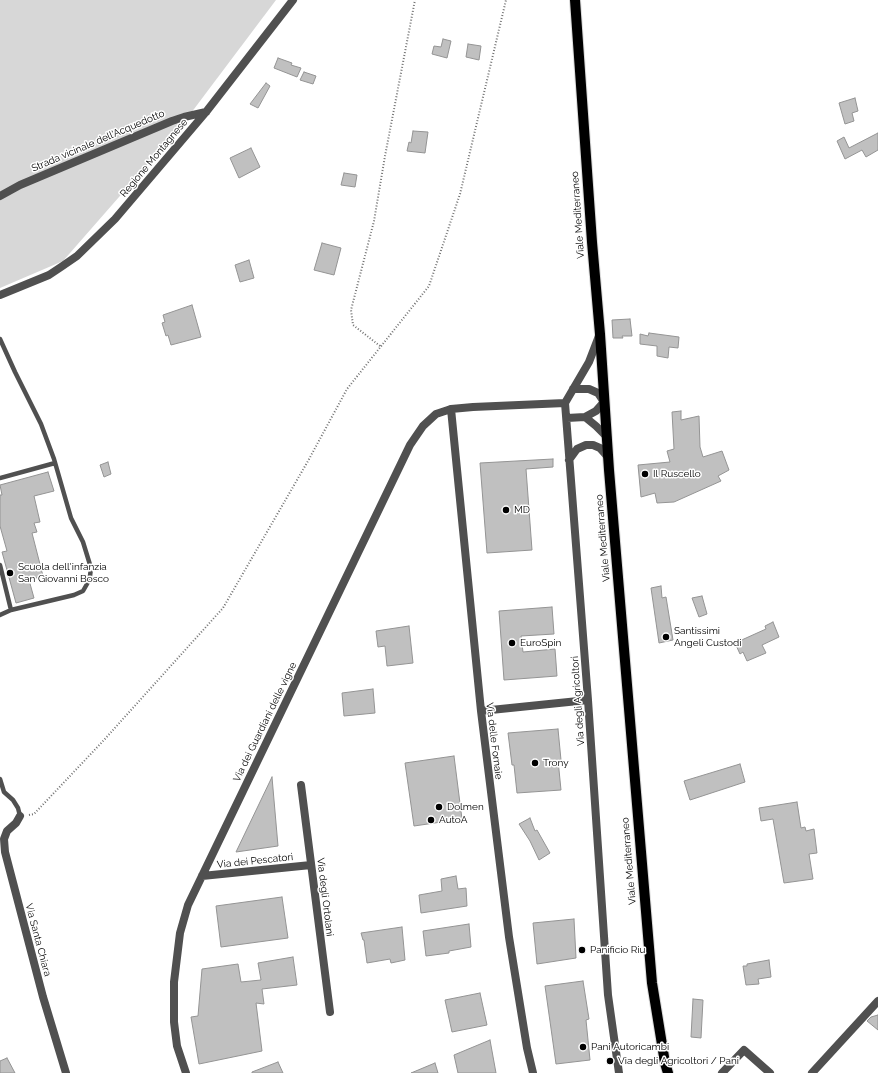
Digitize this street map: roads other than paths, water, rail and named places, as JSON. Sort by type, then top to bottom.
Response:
[{"type":"main road","name":"Viale Mediterraneo","points":[[575,0],[608,457],[652,982],[665,1063],[668,1073]]},
{"type":"street","name":"Regione Montagnese","points":[[0,295],[49,275],[77,256],[115,219],[206,112],[293,0]]},
{"type":"street","name":"Strada vicinale dell'Acquedotto","points":[[0,196],[20,185],[172,121],[206,112]]},
{"type":"street","points":[[566,403],[589,362],[600,334]]},
{"type":"street","points":[[567,418],[585,418],[596,411],[604,402],[598,393],[594,391],[589,389],[573,389]]},
{"type":"street","name":"Via dei Guardiani delle vigne","points":[[186,1073],[177,1046],[174,1022],[174,982],[180,933],[188,905],[410,445],[423,426],[436,414],[451,409],[473,406],[566,403]]},
{"type":"street","name":"Via degli Agricoltori","points":[[566,403],[608,995],[619,1073]]},
{"type":"street","name":"Via delle Fornaie","points":[[451,409],[480,711],[509,937],[527,1048],[533,1073]]},
{"type":"street","points":[[585,418],[607,437]]},
{"type":"street","points":[[569,460],[577,449],[586,445],[593,445],[600,448],[608,457]]},
{"type":"street","points":[[480,711],[588,700]]},
{"type":"street","name":"Via degli Ortolani","points":[[301,785],[330,1012]]},
{"type":"street","name":"Via Santa Chiara","points":[[20,816],[16,824],[7,832],[4,839],[5,852],[43,997],[66,1073]]},
{"type":"street","name":"Via dei Pescatori","points":[[202,876],[311,865]]},
{"type":"street","points":[[812,1073],[878,1001]]},
{"type":"street","points":[[722,1073],[744,1050],[770,1073]]},
{"type":"lane","points":[[0,339],[41,424],[55,463],[71,518],[83,542],[91,568],[90,576],[83,591],[74,595],[11,610],[0,615]]},
{"type":"lane","points":[[0,478],[55,463]]},
{"type":"lane","points":[[0,565],[11,610]]},
{"type":"lane","points":[[0,779],[4,792],[13,800],[18,808],[20,816]]},
{"type":"place","name":"Il Ruscello","points":[[645,474]]},
{"type":"place","name":"MD","points":[[506,510]]},
{"type":"place","name":"Scuola dell'infanzia San Giovanni Bosco","points":[[10,573]]},
{"type":"place","name":"Santissimi Angeli Custodi","points":[[666,637]]},
{"type":"place","name":"EuroSpin","points":[[512,643]]},
{"type":"place","name":"Trony","points":[[535,763]]},
{"type":"place","name":"Dolmen","points":[[439,807]]},
{"type":"place","name":"AutoA","points":[[431,820]]},
{"type":"place","name":"Panificio Riu","points":[[582,950]]},
{"type":"place","name":"Pani Autoricambi","points":[[583,1047]]},
{"type":"place","name":"Via degli Agricoltori / Pani","points":[[610,1061]]}]
